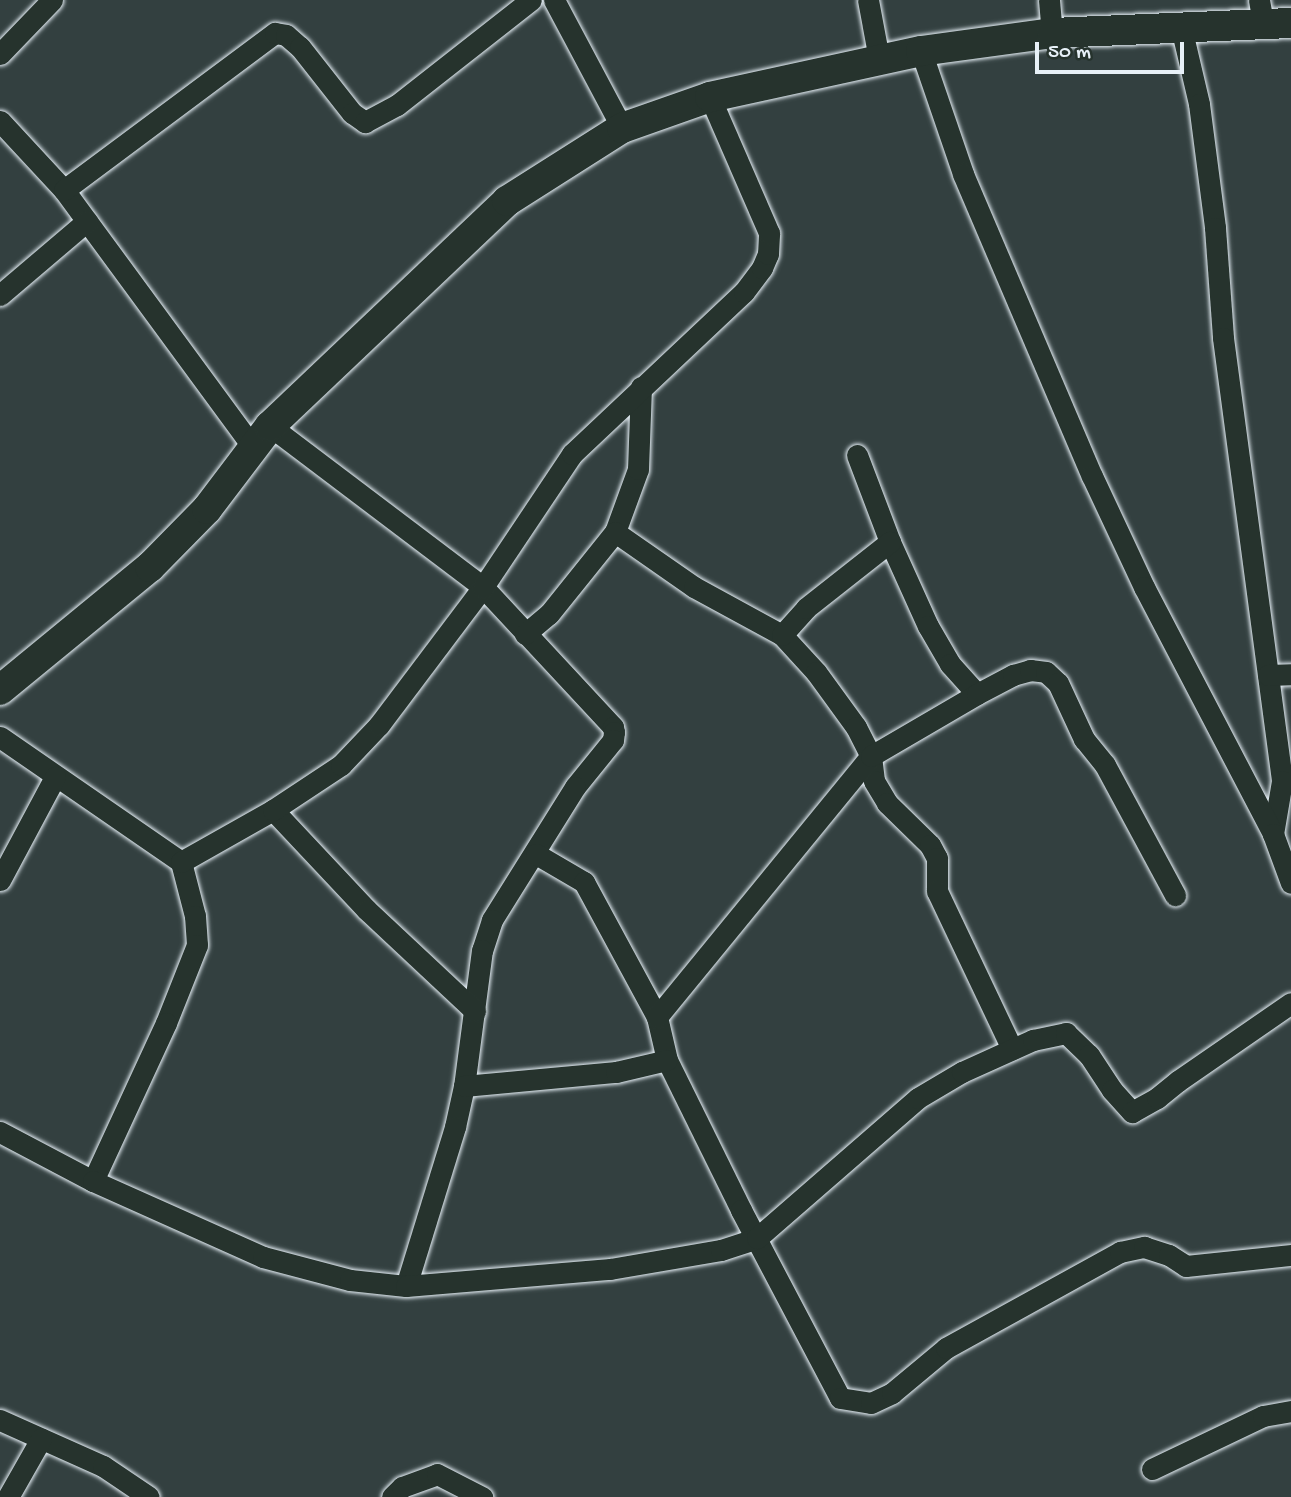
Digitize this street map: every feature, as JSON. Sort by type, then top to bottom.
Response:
[{"type":"street","points":[[0,54],[52,0]]},
{"type":"street","points":[[64,190],[275,33],[286,35],[300,47],[352,113],[365,122],[397,105],[531,0]]},
{"type":"street","points":[[554,0],[622,128]]},
{"type":"street","points":[[868,0],[879,59]]},
{"type":"street","points":[[1049,0],[1052,33]]},
{"type":"street","points":[[0,690],[150,567],[186,532],[261,436],[507,201],[622,128],[710,97],[921,51],[1052,33],[1181,27],[1271,15]]},
{"type":"street","points":[[1181,27],[1199,104],[1223,338],[1282,781],[1273,834]]},
{"type":"street","points":[[921,51],[963,174],[1092,476],[1144,587],[1273,834],[1291,883]]},
{"type":"street","points":[[181,862],[273,810],[341,765],[379,725],[483,587],[572,454],[744,292],[762,268],[768,254],[769,233],[710,97]]},
{"type":"street","points":[[0,121],[64,190],[261,436],[483,587],[614,732],[612,740],[575,787],[536,854],[492,920],[482,950],[464,1086],[406,1286]]},
{"type":"street","points":[[0,295],[87,221]]},
{"type":"street","points":[[525,634],[549,614],[615,532],[636,476],[641,387]]},
{"type":"street","points":[[857,455],[890,542],[939,645],[950,664],[977,694]]},
{"type":"street","points":[[615,532],[694,587],[782,635],[816,672],[856,727],[871,756],[874,781],[887,803],[930,845],[937,858],[937,891],[1012,1049]]},
{"type":"street","points":[[782,635],[806,608],[890,542]]},
{"type":"street","points":[[657,1017],[871,756],[977,694],[1013,675],[1031,670],[1046,672],[1058,683],[1084,739],[1105,765],[1175,895]]},
{"type":"street","points":[[1268,675],[1291,674]]},
{"type":"street","points":[[0,737],[181,862],[195,916],[197,945],[166,1023],[93,1181]]},
{"type":"street","points":[[0,880],[55,777]]},
{"type":"street","points":[[273,810],[367,910],[475,1011]]},
{"type":"street","points":[[536,854],[584,882],[657,1017],[667,1060],[840,1398],[871,1403],[892,1393],[946,1348],[1120,1252],[1144,1247],[1170,1255],[1186,1266],[1291,1255]]},
{"type":"street","points":[[0,1132],[93,1181],[263,1257],[350,1280],[406,1286],[610,1269],[722,1250],[757,1238],[918,1098],[962,1072],[1033,1040],[1066,1033],[1089,1055],[1112,1090],[1132,1112],[1157,1098],[1178,1080],[1291,1003]]},
{"type":"street","points":[[464,1086],[616,1072],[667,1060]]},
{"type":"street","points":[[1152,1469],[1263,1416],[1291,1411]]},
{"type":"street","points":[[0,1420],[103,1466],[149,1497]]},
{"type":"street","points":[[8,1497],[41,1439]]},
{"type":"street","points":[[392,1497],[402,1487],[437,1474],[482,1497]]}]
